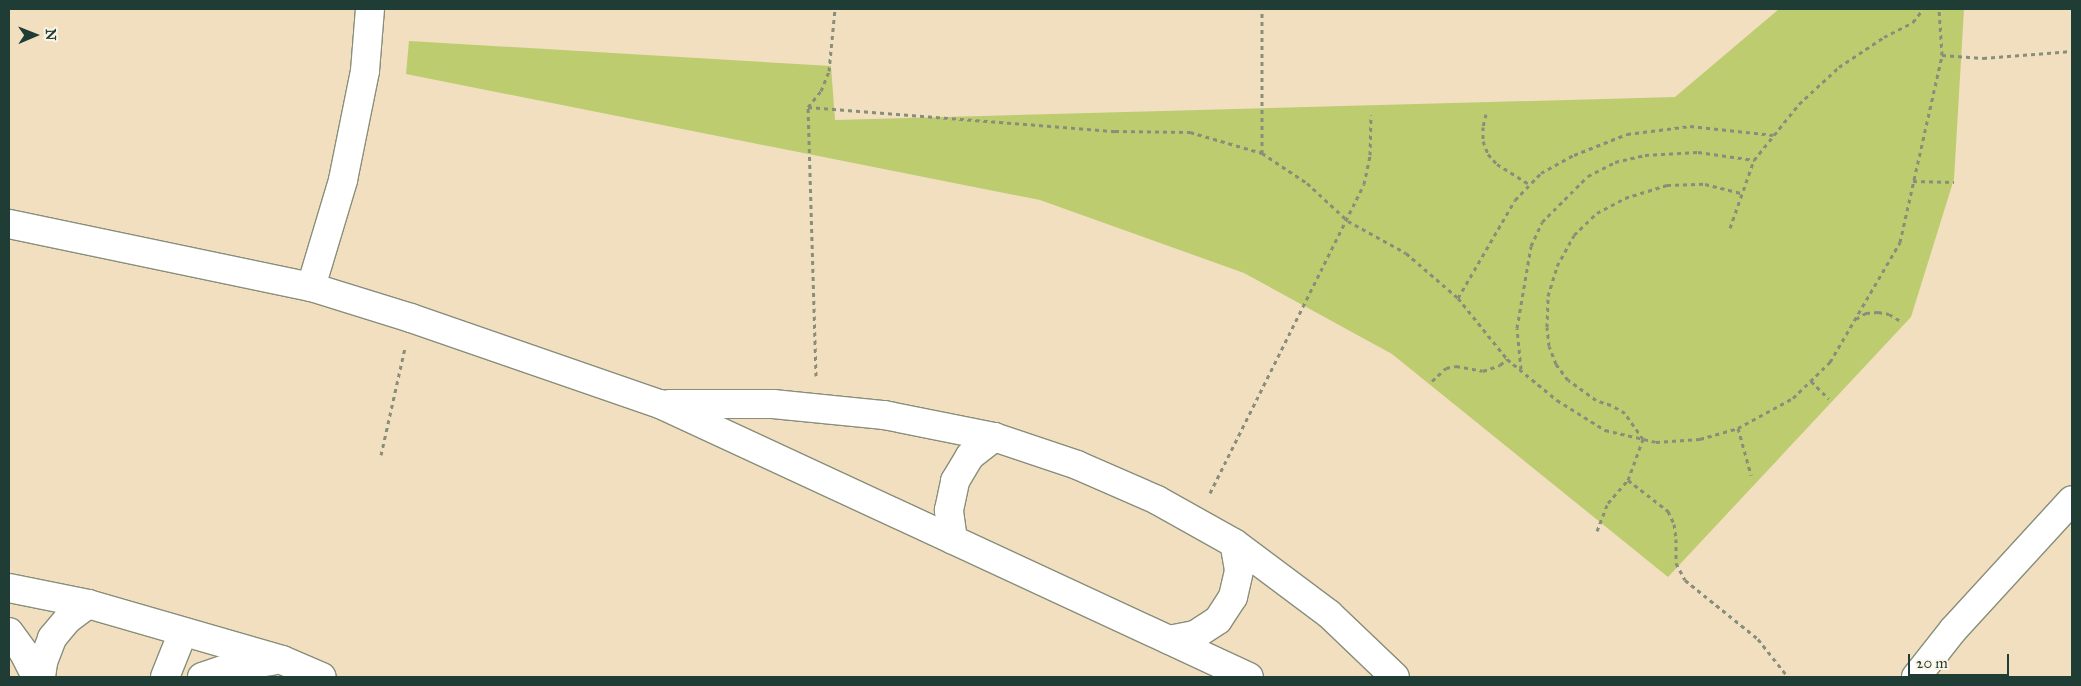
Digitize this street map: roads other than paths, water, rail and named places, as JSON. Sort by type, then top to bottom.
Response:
[{"type":"street","points":[[311,286],[343,180],[365,71],[370,9]]},
{"type":"street","points":[[9,224],[311,286],[411,318],[660,404],[1248,677]]},
{"type":"street","points":[[660,404],[773,404],[884,415],[994,437],[1077,465],[1157,500],[1234,543],[1329,614],[1395,677]]},
{"type":"street","points":[[953,540],[949,510],[955,481],[970,456],[994,437]]},
{"type":"street","points":[[1916,677],[1953,630],[2072,500]]},
{"type":"street","points":[[1169,640],[1195,635],[1218,620],[1234,597],[1239,570],[1234,543]]},
{"type":"street","points":[[9,588],[88,604],[282,660],[322,677]]},
{"type":"street","points":[[41,677],[43,662],[52,638],[68,619],[88,604]]},
{"type":"street","points":[[9,632],[24,653],[36,677]]},
{"type":"street","points":[[165,677],[183,632]]},
{"type":"street","points":[[202,677],[228,668],[282,660]]}]
